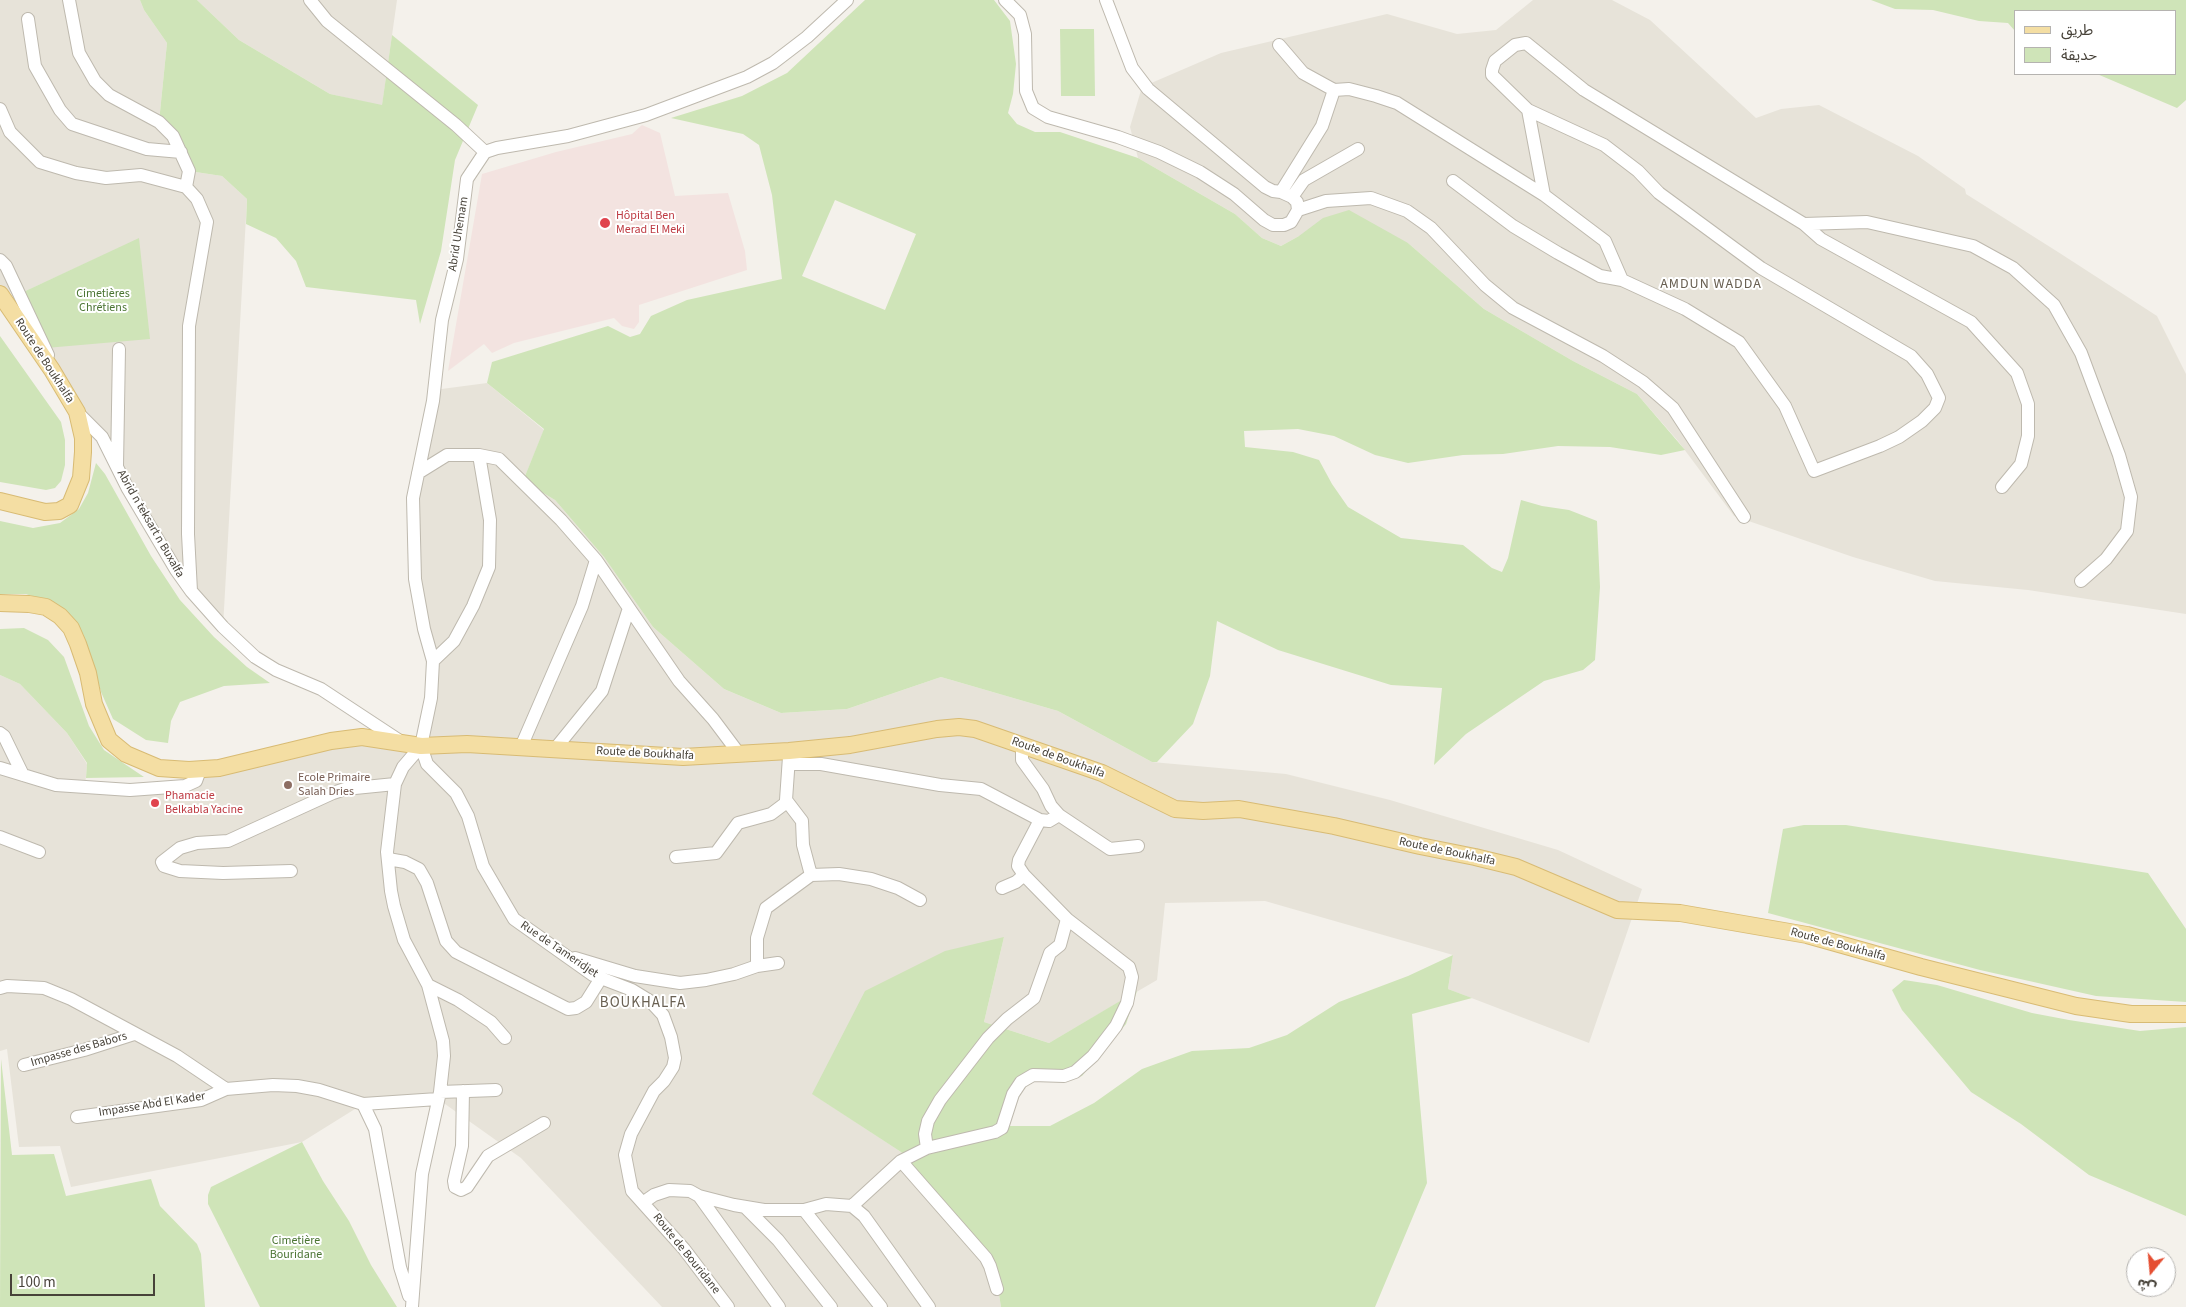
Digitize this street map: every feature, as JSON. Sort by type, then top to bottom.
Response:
[{"type":"main road","name":"Route de Boukhalfa","points":[[0,294],[78,412],[83,438],[83,466],[77,490],[70,505],[58,511],[45,512],[0,501]]},
{"type":"main road","name":"Route de Boukhalfa","points":[[0,603],[29,604],[46,607],[60,616],[71,628],[82,657],[94,704],[109,740],[117,748],[135,759],[159,768],[200,770],[231,766],[344,739],[362,737],[413,745],[468,744],[683,757],[740,755],[789,757],[919,731],[948,727],[975,729],[1051,757],[1102,773],[1175,809],[1203,811],[1239,809],[1328,825],[1420,846],[1475,856],[1516,867],[1617,910],[1680,913],[1807,935],[1921,967],[2076,1006],[2131,1014],[2186,1014]]},
{"type":"street","points":[[69,0],[79,53],[95,81],[109,95],[159,122],[172,136],[189,171],[186,187]]},
{"type":"street","points":[[310,0],[327,21],[456,125],[485,152],[497,148],[568,136],[646,115],[747,76],[772,63],[807,38],[847,0]]},
{"type":"street","points":[[1005,0],[1020,15],[1025,34],[1026,91],[1032,108],[1048,117],[1118,136],[1167,156],[1200,172],[1220,185],[1273,225],[1284,225],[1291,222],[1298,210],[1297,202],[1287,195],[1264,187],[1148,89],[1132,68],[1106,0]]},
{"type":"street","points":[[28,19],[35,66],[60,110],[72,124],[147,149],[181,152]]},
{"type":"street","points":[[1453,182],[1513,226],[1558,253],[1600,276],[1622,280],[1685,309],[1739,342],[1785,406],[1814,471],[1880,446],[1922,422],[1934,408],[1939,398],[1927,374],[1911,356],[1761,268],[1659,193],[1638,170],[1604,145],[1528,110],[1492,75],[1495,61],[1516,45],[1526,43],[1584,90],[1804,224],[1821,239],[1971,322],[2017,373],[2028,404],[2028,436],[2021,464],[2002,488]]},
{"type":"street","points":[[1279,45],[1303,73],[1334,90],[1349,89],[1397,103],[1544,195],[1605,240],[1622,280]]},
{"type":"street","points":[[1287,195],[1322,126],[1334,90]]},
{"type":"street","points":[[0,109],[10,132],[40,162],[76,173],[106,178],[141,175],[186,187],[197,199],[207,222],[189,326],[188,525],[191,591]]},
{"type":"street","points":[[1528,110],[1544,195]]},
{"type":"street","points":[[1287,195],[1304,180],[1358,149]]},
{"type":"street","name":"Abrid Uhemam","points":[[413,745],[428,717],[432,661],[415,579],[414,498],[433,401],[442,320],[457,259],[467,179],[485,152]]},
{"type":"street","points":[[1298,210],[1326,201],[1372,198],[1407,211],[1431,228],[1485,285],[1514,308],[1603,356],[1643,382],[1673,408],[1744,516]]},
{"type":"street","points":[[1804,224],[1867,222],[1973,246],[2013,268],[2054,305],[2081,353],[2119,456],[2131,497],[2127,530],[2106,558],[2082,581]]},
{"type":"street","points":[[0,260],[6,266],[46,348],[52,370]]},
{"type":"street","points":[[117,468],[119,349]]},
{"type":"street","name":"Abrid n teksart n Buxalfa","points":[[78,412],[102,437],[162,549],[191,591],[224,627],[255,657],[276,670],[321,689],[413,745]]},
{"type":"street","points":[[418,472],[447,455],[479,455],[499,459],[561,520],[596,560],[679,681],[713,719],[740,755]]},
{"type":"street","points":[[432,661],[454,641],[473,606],[489,566],[490,520],[479,455]]},
{"type":"street","points":[[521,747],[582,606],[596,560]]},
{"type":"street","points":[[555,749],[602,691],[629,608]]},
{"type":"street","points":[[0,733],[4,736],[23,775]]},
{"type":"street","points":[[412,1305],[421,1183],[444,1073],[443,1041],[428,985],[404,940],[390,891],[388,859],[391,806],[395,784],[413,745]]},
{"type":"street","name":"Rue de Tameridjet","points":[[413,745],[427,764],[456,793],[468,816],[483,866],[514,919],[593,975],[632,990],[650,1001]]},
{"type":"street","points":[[1022,745],[1022,760],[1043,789],[1051,806],[1059,815],[1110,850],[1138,846]]},
{"type":"street","points":[[811,875],[803,845],[802,821],[786,800],[789,757],[940,785],[981,789],[1040,820],[1049,821],[1059,815]]},
{"type":"street","points":[[0,768],[56,786],[130,790],[185,786],[196,781],[200,770]]},
{"type":"street","points":[[290,871],[223,873],[180,871],[164,866],[162,862],[180,848],[198,843],[228,841],[333,793],[345,789],[395,784]]},
{"type":"street","points":[[676,857],[716,853],[738,823],[771,814],[787,802]]},
{"type":"street","points":[[852,1206],[901,1161],[927,1148],[995,1132],[1002,1128],[1013,1094],[1021,1082],[1033,1075],[1064,1076],[1075,1072],[1093,1056],[1116,1026],[1128,1003],[1132,976],[1128,967],[1067,919],[1024,875],[1018,866],[1040,820]]},
{"type":"street","points":[[0,837],[39,852]]},
{"type":"street","points":[[388,859],[405,862],[419,869],[427,883],[446,941],[456,952],[568,1009],[576,1008],[586,1002],[601,978]]},
{"type":"street","points":[[758,966],[757,938],[766,908],[811,875],[839,874],[871,879],[898,888],[920,900]]},
{"type":"street","points":[[1002,888],[1016,882],[1024,875]]},
{"type":"street","points":[[927,1148],[925,1134],[928,1121],[940,1100],[988,1038],[1006,1019],[1034,998],[1050,953],[1060,945],[1067,919]]},
{"type":"street","points":[[565,956],[635,976],[680,983],[734,974],[758,966],[778,963]]},
{"type":"street","points":[[428,985],[458,1000],[490,1022],[505,1038]]},
{"type":"street","points":[[0,988],[7,986],[44,988],[100,1013],[134,1034],[177,1056],[226,1089]]},
{"type":"street","name":"Route de Bouridane","points":[[650,1001],[663,1015],[673,1043],[675,1058],[669,1074],[645,1105],[631,1134],[626,1150],[626,1164],[632,1191],[644,1202],[696,1263],[728,1307]]},
{"type":"street","name":"Impasse des Babors","points":[[24,1065],[84,1050],[134,1034]]},
{"type":"street","name":"Impasse Abd El Kader","points":[[77,1117],[201,1100],[226,1089],[273,1085],[297,1086],[319,1090],[363,1104]]},
{"type":"street","points":[[412,1305],[400,1267],[376,1129],[363,1104],[439,1096],[462,1091],[496,1090]]},
{"type":"street","points":[[462,1091],[462,1146],[454,1181],[455,1187],[461,1190],[467,1188],[488,1156],[544,1123]]},
{"type":"street","points":[[901,1161],[986,1258],[997,1289]]},
{"type":"street","points":[[644,1202],[654,1195],[669,1190],[690,1191],[699,1196],[746,1208],[804,1210],[826,1204],[852,1206],[864,1216],[929,1307]]},
{"type":"street","points":[[699,1196],[779,1307]]},
{"type":"street","points":[[746,1208],[778,1240],[831,1307]]},
{"type":"street","points":[[804,1210],[881,1307]]},
{"type":"shaded area","points":[[0,0],[140,0],[144,10],[167,43],[159,122],[189,171],[222,176],[247,199],[223,627],[191,591],[102,437],[77,412],[46,348],[139,239],[19,294],[0,290]]},
{"type":"shaded area","points":[[197,0],[397,0],[382,106],[330,94],[239,40]]},
{"type":"shaded area","points":[[1533,0],[1612,0],[1650,20],[1756,118],[1781,109],[1819,105],[1918,156],[1965,189],[1966,194],[2157,316],[2186,374],[2186,614],[2028,590],[1935,581],[1853,557],[1734,516],[1678,441],[1637,394],[1573,361],[1484,309],[1408,243],[1299,236],[1281,246],[1262,238],[1235,214],[1138,158],[1130,127],[1142,87],[1221,53],[1387,14],[1457,34],[1496,30]]},
{"type":"shaded area","name":"Hôpital Ben Merad El Meki","points":[[642,125],[660,133],[675,196],[728,193],[745,251],[747,270],[639,305],[639,322],[634,329],[622,326],[614,318],[514,343],[492,353],[484,344],[448,371],[482,174],[556,152],[632,134]]},
{"type":"shaded area","points":[[487,383],[544,430],[523,481],[555,500],[604,557],[653,627],[724,689],[781,713],[847,709],[941,677],[1058,711],[1152,762],[1286,774],[1390,800],[1558,850],[1642,889],[1589,1043],[1448,989],[1453,955],[1265,901],[1165,903],[1157,980],[1049,1043],[984,1022],[1004,937],[813,1094],[901,1152],[994,1263],[1001,1307],[662,1307],[521,1158],[438,1099],[363,1104],[302,1142],[71,1187],[60,1146],[19,1147],[7,1049],[0,1051],[0,675],[20,684],[67,733],[87,764],[85,788],[185,786],[200,770],[331,741],[421,746],[431,698],[413,526],[434,390]]},
{"type":"green space","points":[[140,0],[197,0],[239,40],[330,94],[382,105],[392,35],[478,105],[455,160],[441,251],[420,324],[416,300],[306,287],[296,261],[276,238],[246,224],[247,199],[222,176],[189,171],[159,122],[167,43],[144,10]]},
{"type":"green space","points":[[865,0],[994,0],[1010,21],[1016,64],[1013,94],[1008,113],[1017,124],[1035,132],[1060,132],[1138,158],[1235,214],[1262,238],[1281,246],[1299,236],[1323,218],[1349,210],[1408,243],[1484,309],[1573,361],[1637,394],[1685,450],[1661,455],[1610,447],[1558,446],[1503,454],[1463,455],[1408,463],[1375,455],[1334,436],[1298,429],[1244,431],[1245,447],[1293,452],[1319,460],[1332,484],[1348,507],[1401,538],[1463,545],[1492,568],[1502,572],[1508,558],[1521,500],[1542,506],[1569,510],[1597,521],[1600,587],[1595,660],[1583,670],[1544,681],[1466,734],[1434,765],[1442,688],[1391,685],[1278,650],[1217,621],[1210,676],[1193,724],[1157,762],[1152,762],[1058,711],[941,677],[847,709],[781,713],[724,689],[653,627],[604,557],[555,500],[523,481],[544,429],[487,383],[492,362],[608,326],[630,337],[640,334],[651,316],[687,300],[782,279],[772,195],[759,145],[743,134],[671,118],[742,96],[787,73]],"holes":[[[835,200],[916,234],[885,310],[802,276]]]},
{"type":"green space","points":[[1871,0],[2186,0],[2186,100],[2177,108],[2099,75],[2176,75],[2176,10],[2014,10],[2014,30],[2008,23],[1979,21],[1933,10],[1895,9]]},
{"type":"green space","points":[[1060,29],[1094,29],[1095,96],[1061,96]]},
{"type":"green space","name":"Cimetières Chrétiens","points":[[139,238],[150,339],[46,348],[19,294]]},
{"type":"green space","points":[[0,336],[61,422],[65,440],[65,465],[61,481],[55,488],[46,490],[0,482]]},
{"type":"green space","points":[[96,463],[105,474],[151,556],[180,600],[214,637],[247,667],[270,683],[224,686],[180,702],[171,721],[168,743],[146,740],[113,719],[101,692],[83,634],[71,618],[40,599],[26,594],[0,594],[0,521],[33,528],[60,523],[79,509],[88,493]]},
{"type":"green space","points":[[24,628],[48,640],[64,657],[89,726],[104,750],[144,777],[86,778],[87,763],[67,733],[20,684],[0,675],[0,629]]},
{"type":"green space","points":[[1804,825],[1846,825],[2148,873],[2186,929],[2186,1002],[2096,996],[1980,970],[1768,913],[1783,829]]},
{"type":"green space","points":[[1004,937],[984,1022],[1049,1043],[1137,991],[1126,1024],[1082,1076],[1067,1081],[1038,1080],[1022,1087],[1009,1126],[1050,1126],[1094,1103],[1142,1069],[1192,1051],[1249,1048],[1287,1035],[1339,1002],[1408,976],[1453,955],[1448,989],[1472,998],[1412,1014],[1427,1183],[1375,1307],[1001,1307],[994,1263],[901,1152],[812,1094],[865,991],[945,951]]},
{"type":"green space","points":[[1904,980],[1937,985],[2032,1013],[2069,1020],[2140,1031],[2186,1027],[2186,1216],[2089,1175],[2021,1124],[1971,1092],[1902,1010],[1892,990]]},
{"type":"green space","points":[[1,1059],[12,1155],[54,1154],[66,1196],[151,1179],[160,1206],[197,1244],[201,1254],[205,1307],[0,1307]]},
{"type":"green space","name":"Cimetière Bouridane","points":[[302,1142],[323,1181],[349,1221],[371,1265],[397,1307],[260,1307],[208,1204],[208,1195],[211,1187]]},
{"type":"place","name":"Hôpital Ben Merad El Meki","points":[[605,223]]},
{"type":"place","name":"Ecole Primaire Salah Dries","points":[[288,785]]},
{"type":"place","name":"Phamacie Belkabla Yacine","points":[[155,803]]},
{"type":"district","name":"AMDUN WADDA","points":[[1711,285]]},
{"type":"district","name":"BOUKHALFA","points":[[643,1004]]}]
